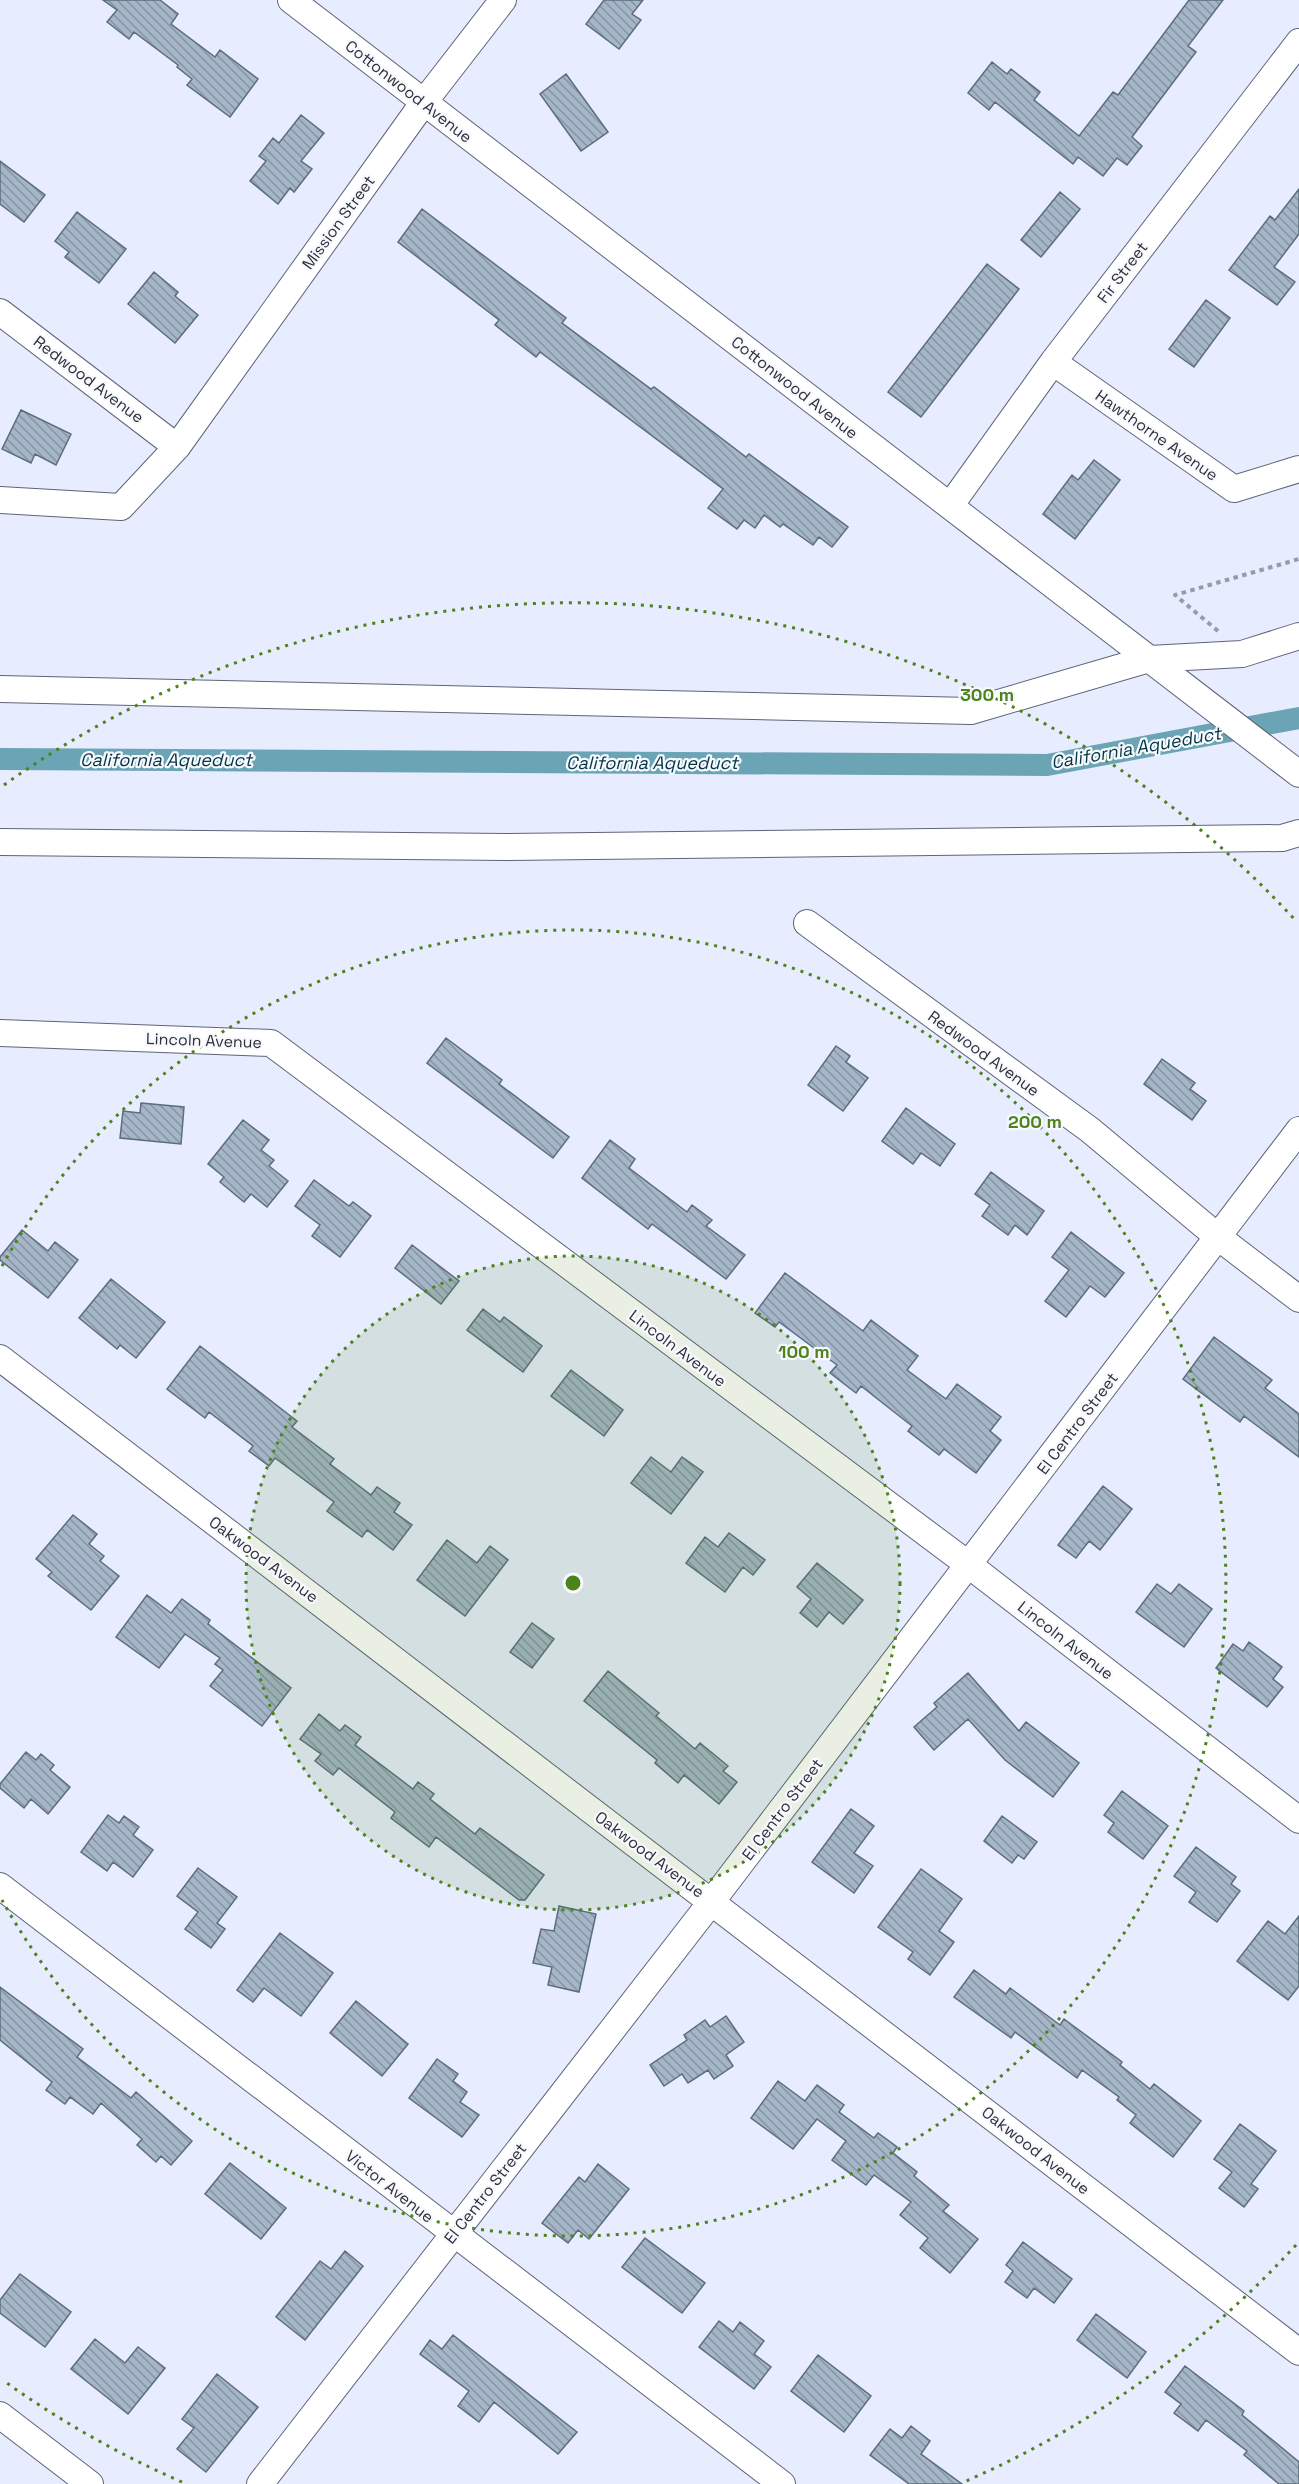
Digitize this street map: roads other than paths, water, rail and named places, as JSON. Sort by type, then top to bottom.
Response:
[{"type":"street","name":"Cottonwood Avenue","points":[[291,0],[1299,774]]},
{"type":"street","name":"Mission Street","points":[[0,500],[121,507],[177,447],[424,102],[503,0]]},
{"type":"street","name":"Fir Street","points":[[950,506],[1053,363],[1299,42]]},
{"type":"street","name":"Redwood Avenue","points":[[0,312],[177,447]]},
{"type":"street","name":"Hawthorne Avenue","points":[[1053,363],[1234,489],[1299,468]]},
{"type":"street","points":[[0,689],[971,711],[1149,659],[1242,654],[1299,636]]},
{"type":"street","points":[[0,842],[506,847],[1282,838],[1299,833]]},
{"type":"street","name":"Redwood Avenue","points":[[807,923],[1090,1130],[1218,1237],[1299,1299]]},
{"type":"street","name":"Lincoln Avenue","points":[[0,1033],[271,1043],[969,1565],[1299,1820]]},
{"type":"street","name":"El Centro Street","points":[[261,2484],[712,1901],[1299,1130]]},
{"type":"street","name":"Oakwood Avenue","points":[[0,1358],[1299,2352]]},
{"type":"street","name":"Victor Avenue","points":[[0,1886],[782,2484]]},
{"type":"street","points":[[0,2415],[90,2484]]},
{"type":"waterway","name":"California Aqueduct","points":[[0,759],[1047,765],[1299,718]]}]
